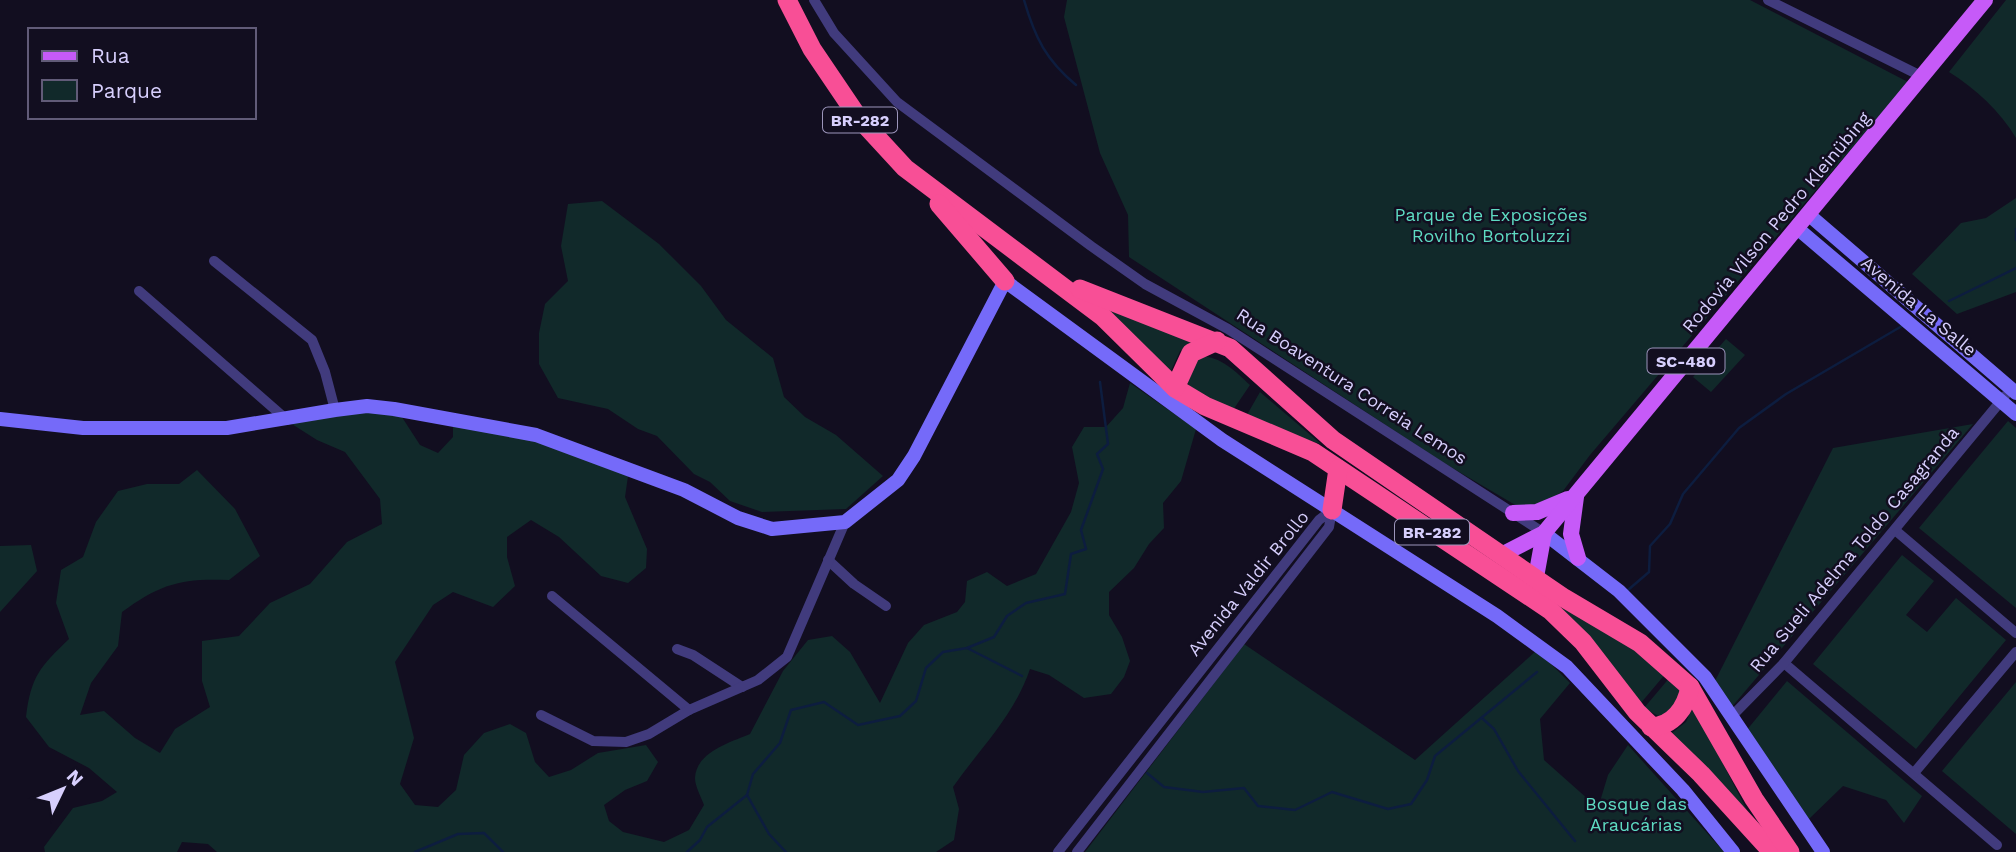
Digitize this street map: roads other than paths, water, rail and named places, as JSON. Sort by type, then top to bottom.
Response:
[{"type":"highway","name":"BR-282","points":[[788,0],[812,49],[858,117],[920,182],[1048,273],[1103,317],[1175,388],[1205,407],[1313,452],[1526,597],[1550,610],[1583,642],[1651,727],[1702,774],[1772,852]]},
{"type":"highway","points":[[920,182],[1005,281]]},
{"type":"highway","name":"BR-282","points":[[1048,273],[1095,297],[1217,341],[1246,360],[1333,440],[1536,577],[1640,643],[1690,687],[1754,799],[1790,852]]},
{"type":"highway","points":[[1175,388],[1191,353],[1217,341]]},
{"type":"highway","points":[[1332,510],[1338,469]]},
{"type":"highway","points":[[1332,510],[1364,485]]},
{"type":"highway","points":[[1651,727],[1661,726],[1675,717],[1686,703],[1690,687]]},
{"type":"main road","name":"Rodovia Vilson Pedro Kleinübing","points":[[1503,554],[1544,533],[1577,495],[1984,0]]},
{"type":"main road","points":[[1513,513],[1537,512],[1577,495]]},
{"type":"main road","points":[[1577,495],[1571,534],[1578,558]]},
{"type":"main road","points":[[1536,577],[1544,533]]},
{"type":"street","name":"Rua Boaventura Correia Lemos","points":[[814,0],[834,33],[897,102],[1091,246],[1145,284],[1228,329],[1544,533],[1619,591],[1705,677],[1823,852]]},
{"type":"street","points":[[1768,0],[1921,76]]},
{"type":"street","name":"Avenida La Salle","points":[[1808,214],[2013,391]]},
{"type":"street","name":"Avenida La Salle","points":[[1797,228],[2016,414]]},
{"type":"street","points":[[214,261],[312,340],[326,372],[335,410]]},
{"type":"street","points":[[0,419],[83,428],[227,428],[367,406],[394,409],[536,435],[684,490],[737,518],[772,529],[845,522],[870,506],[898,480],[914,456],[1005,281],[1222,440],[1497,616],[1567,667],[1683,790],[1733,852]]},
{"type":"street","points":[[139,290],[287,420]]},
{"type":"street","name":"Rua Sueli Adelma Toldo Casagranda","points":[[1731,718],[1784,663],[2000,401],[2013,391]]},
{"type":"street","name":"Avenida Valdir Brollo","points":[[1058,852],[1319,520],[1332,510]]},
{"type":"street","name":"Avenida Valdir Brollo","points":[[1077,852],[1329,527],[1332,510]]},
{"type":"street","points":[[541,715],[593,741],[626,742],[649,734],[689,710],[758,680],[787,657],[845,522]]},
{"type":"street","points":[[1895,530],[2016,633]]},
{"type":"street","points":[[828,559],[854,584],[886,606]]},
{"type":"street","points":[[552,596],[689,710]]},
{"type":"street","points":[[677,649],[693,654],[742,687]]},
{"type":"street","points":[[1914,773],[2016,652]]},
{"type":"street","points":[[1784,663],[1997,845]]},
{"type":"waterway","points":[[1024,0],[1033,26],[1049,57],[1076,85]]},
{"type":"waterway","points":[[2016,229],[2016,240]]},
{"type":"waterway","points":[[1949,301],[2016,268]]},
{"type":"waterway","points":[[1628,590],[1649,572],[1650,546],[1670,524],[1683,494],[1739,428],[1786,394],[1902,326]]},
{"type":"waterway","points":[[687,852],[700,840],[707,827],[747,795],[753,774],[780,743],[791,710],[824,702],[858,725],[900,716],[916,701],[926,668],[943,652],[967,648],[994,637],[1007,616],[1026,603],[1065,594],[1071,554],[1086,549],[1081,530],[1103,469],[1097,454],[1108,444],[1100,382]]},
{"type":"waterway","points":[[967,648],[1022,676]]},
{"type":"waterway","points":[[1147,773],[1164,787],[1203,792],[1244,788],[1258,806],[1295,810],[1332,792],[1388,809],[1411,804],[1427,780],[1435,756],[1537,672]]},
{"type":"waterway","points":[[1483,719],[1494,729],[1518,771],[1575,841]]},
{"type":"waterway","points":[[747,795],[769,834],[786,852]]},
{"type":"waterway","points":[[415,852],[458,834],[484,833],[503,852]]},
{"type":"park label","name":"Parque de Exposições Rovilho Bortoluzzi","points":[[1491,224]]},
{"type":"park label","name":"Bosque das Araucárias","points":[[1636,813]]}]
